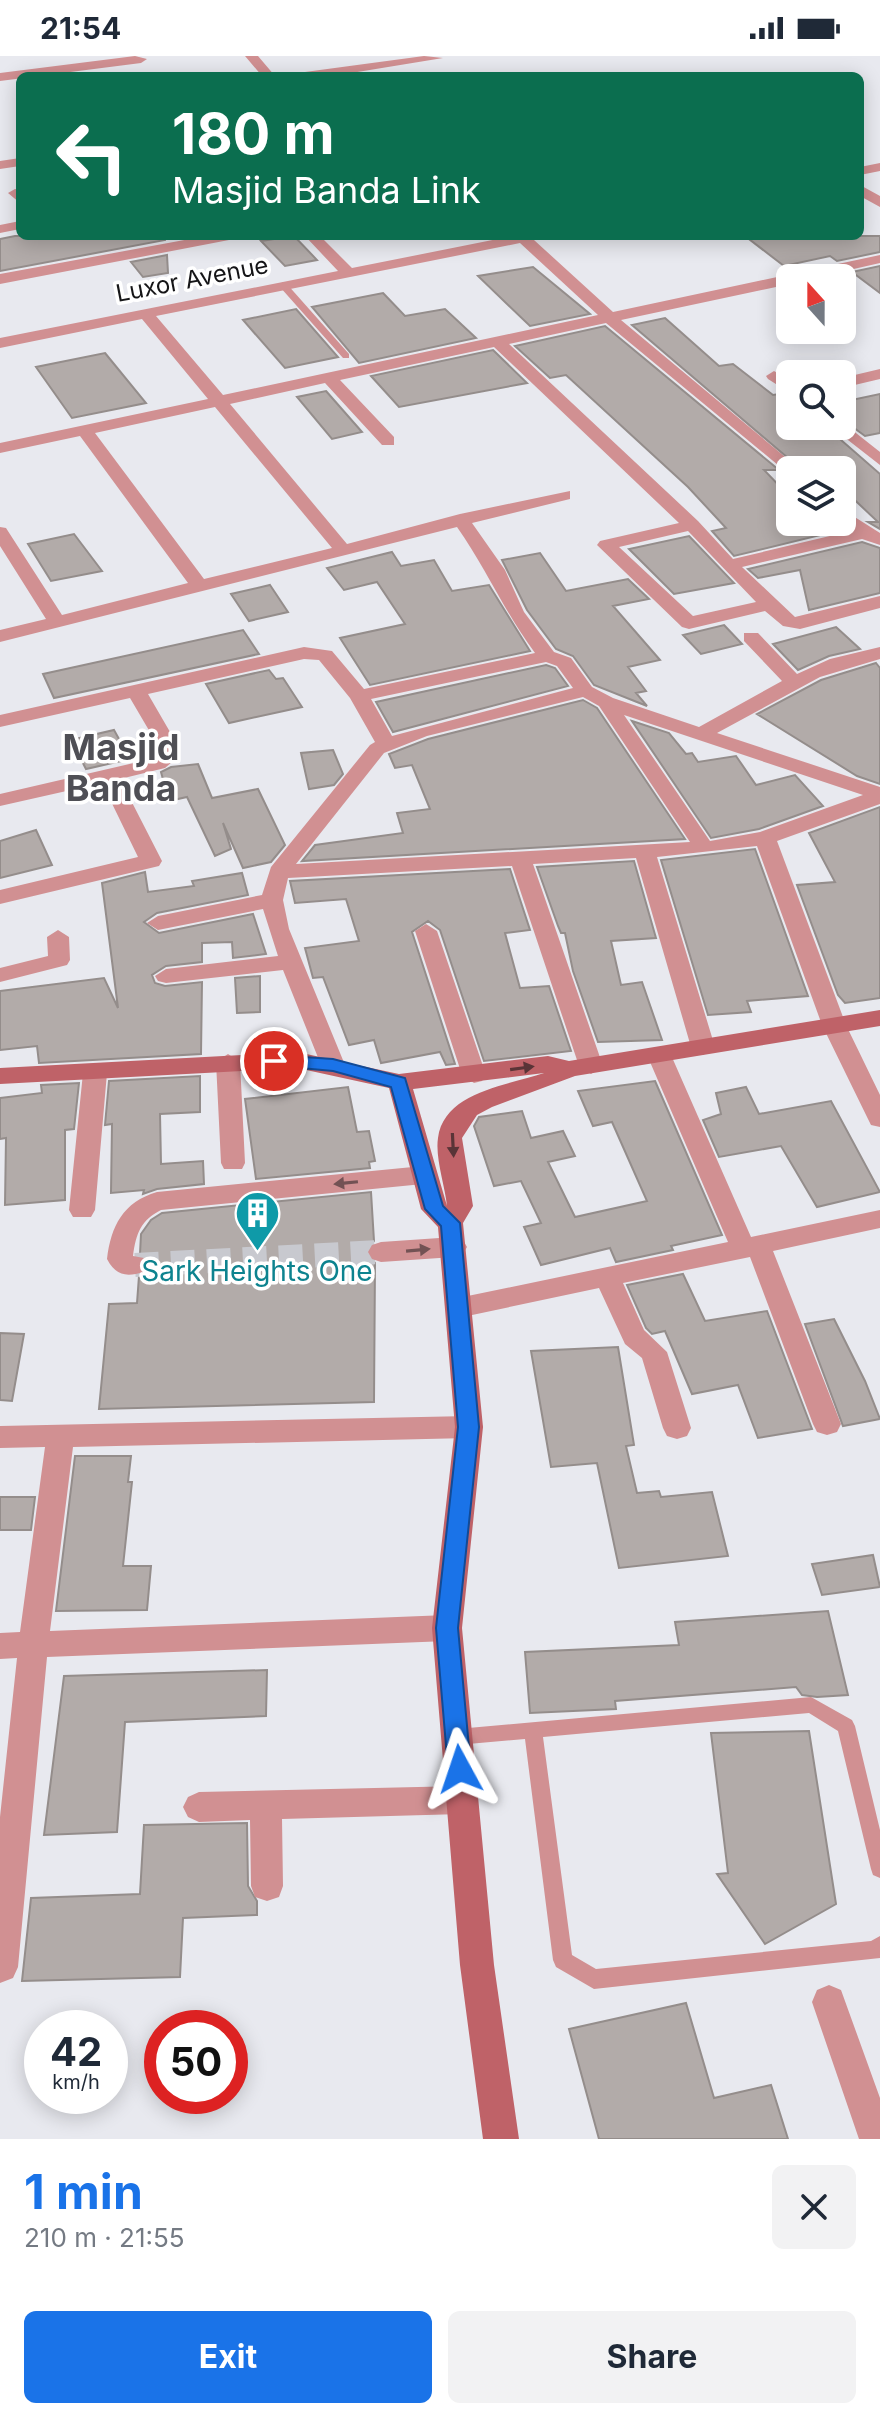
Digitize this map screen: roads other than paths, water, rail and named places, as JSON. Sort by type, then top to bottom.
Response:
[{"type":"main road","points":[[0,1076],[297,1060],[333,1065],[399,1082],[548,1064],[580,1067],[880,1018]]},
{"type":"main road","points":[[501,2139],[477,1965],[447,1628],[469,1427],[452,1235],[460,1206],[450,1138],[456,1124],[487,1099],[555,1080],[580,1067]]},
{"type":"main road","points":[[399,1082],[434,1209],[452,1235]]},
{"type":"main road","points":[[427,1186],[459,1194]]},
{"type":"street","points":[[251,56],[265,72]]},
{"type":"street","points":[[334,72],[437,58],[435,56]]},
{"type":"street","points":[[37,72],[139,58],[152,71]]},
{"type":"street","points":[[0,279],[185,240]]},
{"type":"street","points":[[316,240],[348,272]]},
{"type":"street","name":"Luxor Avenue","points":[[0,343],[512,240]]},
{"type":"street","points":[[530,240],[611,319],[776,458]]},
{"type":"street","points":[[856,264],[880,259]]},
{"type":"street","points":[[0,448],[776,282]]},
{"type":"street","points":[[145,313],[344,551]]},
{"type":"street","points":[[497,341],[790,622],[800,623],[880,602]]},
{"type":"street","points":[[856,380],[880,374]]},
{"type":"street","points":[[328,377],[388,441]]},
{"type":"street","points":[[856,391],[880,385]]},
{"type":"street","points":[[84,430],[199,585]]},
{"type":"street","points":[[855,440],[880,460]]},
{"type":"street","points":[[0,636],[564,495]]},
{"type":"street","points":[[460,519],[496,570],[515,613],[547,656]]},
{"type":"street","points":[[692,525],[606,545],[689,623],[769,605]]},
{"type":"street","points":[[0,532],[57,621]]},
{"type":"street","points":[[729,565],[872,536]]},
{"type":"street","points":[[751,637],[795,683]]},
{"type":"street","points":[[0,721],[304,653],[325,655],[359,696],[387,745]]},
{"type":"street","points":[[702,733],[795,683],[867,654],[880,653]]},
{"type":"street","points":[[359,696],[547,656],[564,662],[585,691],[606,702],[880,795]]},
{"type":"street","points":[[0,800],[158,764],[169,756],[167,744],[135,689]]},
{"type":"street","points":[[333,1065],[278,929],[272,900],[279,872],[377,749],[420,732],[585,691]]},
{"type":"street","points":[[606,702],[704,848]]},
{"type":"street","points":[[0,897],[151,861],[108,775]]},
{"type":"street","points":[[279,872],[519,856],[645,853],[704,848],[765,838],[880,795]]},
{"type":"street","points":[[765,838],[834,1025],[880,1119]]},
{"type":"street","points":[[645,853],[703,1047]]},
{"type":"street","points":[[519,856],[580,1067]]},
{"type":"street","points":[[158,923],[272,900]]},
{"type":"street","points":[[426,931],[474,1075]]},
{"type":"street","points":[[0,975],[59,960],[58,937]]},
{"type":"street","points":[[166,976],[291,962]]},
{"type":"street","points":[[659,1055],[752,1248],[827,1424]]},
{"type":"street","points":[[228,1062],[233,1163]]},
{"type":"street","points":[[82,1210],[95,1073]]},
{"type":"street","points":[[135,1265],[126,1266],[120,1259],[123,1227],[136,1210],[157,1201],[427,1186]]},
{"type":"street","points":[[458,1308],[880,1219]]},
{"type":"street","points":[[381,1252],[452,1235]]},
{"type":"street","points":[[607,1277],[634,1337],[654,1352],[677,1428]]},
{"type":"street","points":[[0,1437],[61,1433],[469,1427]]},
{"type":"street","points":[[1,1967],[6,1862],[61,1433]]},
{"type":"street","points":[[0,1646],[447,1628]]},
{"type":"street","points":[[199,1807],[462,1800]]},
{"type":"street","points":[[266,1806],[267,1886]]},
{"type":"street","points":[[829,2002],[877,2139]]},
{"type":"lane","points":[[283,285],[346,356]]},
{"type":"lane","points":[[457,1737],[811,1705],[846,1726],[880,1869]]},
{"type":"lane","points":[[533,1730],[563,1960],[594,1979],[877,1950],[880,1945]]},
{"type":"tunnel","points":[[135,1265],[381,1252]]},
{"type":"place","name":"Sark Heights One","points":[[257,1253]]},
{"type":"district","name":"Masjid Banda","points":[[121,768]]}]
